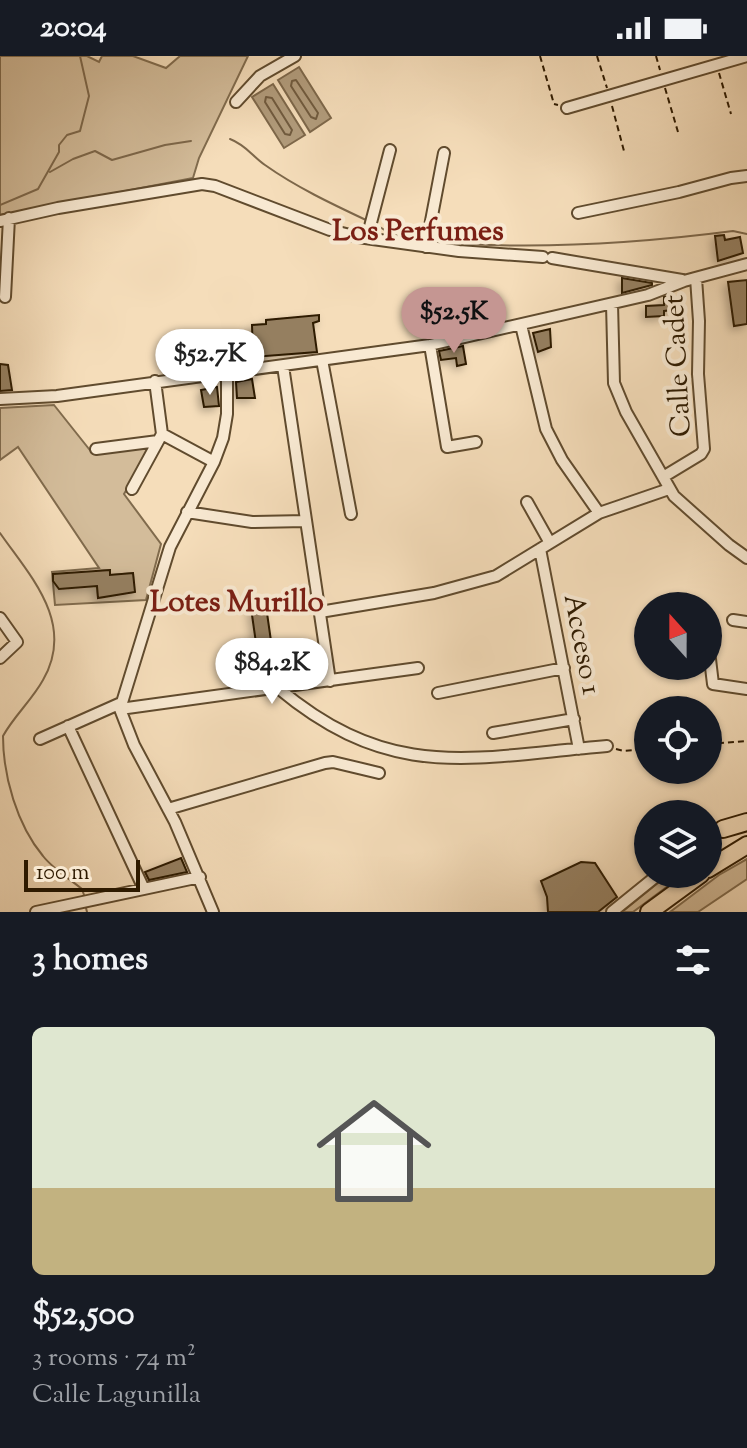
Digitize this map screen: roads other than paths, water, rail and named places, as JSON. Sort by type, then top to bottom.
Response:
[{"type":"highway","points":[[723,829],[747,822]]},
{"type":"highway","points":[[722,860],[747,845]]},
{"type":"highway","points":[[649,912],[682,888]]},
{"type":"street","points":[[236,102],[260,76],[295,56]]},
{"type":"street","points":[[567,108],[747,56]]},
{"type":"street","points":[[367,238],[390,150]]},
{"type":"street","points":[[426,247],[444,153]]},
{"type":"street","points":[[578,213],[747,176]]},
{"type":"street","points":[[5,297],[4,220],[202,184],[215,186],[330,230],[367,238],[426,247],[548,258],[690,279]]},
{"type":"street","points":[[0,399],[57,396],[430,345],[648,295],[690,279],[747,264]]},
{"type":"street","name":"Calle Cadet","points":[[663,477],[701,454],[704,449],[698,374],[699,321],[690,279]]},
{"type":"street","points":[[612,304],[613,371],[617,393],[679,502],[747,558]]},
{"type":"street","points":[[521,325],[546,429],[562,460],[599,513]]},
{"type":"street","points":[[430,345],[447,447],[476,442]]},
{"type":"street","points":[[322,360],[351,514]]},
{"type":"street","points":[[283,366],[330,681]]},
{"type":"street","points":[[213,912],[168,809],[134,745],[120,706],[170,547],[214,462],[223,438],[227,414],[227,372]]},
{"type":"street","points":[[132,489],[160,438],[155,381]]},
{"type":"street","points":[[96,449],[160,438],[214,462]]},
{"type":"street","points":[[320,612],[466,585],[496,576],[599,513],[669,489]]},
{"type":"street","name":"Acceso 1","points":[[527,502],[545,546],[579,749]]},
{"type":"street","points":[[187,512],[252,522],[306,521]]},
{"type":"street","points":[[0,618],[17,642],[0,658]]},
{"type":"street","points":[[733,620],[747,622]]},
{"type":"street","points":[[40,739],[120,706],[418,668]]},
{"type":"street","points":[[438,693],[564,668]]},
{"type":"street","points":[[713,680],[713,684],[747,689]]},
{"type":"street","points":[[278,688],[318,717],[360,741],[405,754],[488,759],[607,746]]},
{"type":"street","points":[[493,733],[574,719]]},
{"type":"street","points":[[68,726],[144,889]]},
{"type":"street","points":[[168,809],[325,763],[333,762],[379,773]]},
{"type":"street","points":[[723,829],[747,814]]},
{"type":"street","points":[[36,912],[200,877]]},
{"type":"street","points":[[612,912],[642,888]]},
{"type":"water","points":[[299,67],[331,118],[310,132],[278,80]]},
{"type":"water","points":[[273,84],[305,135],[284,148],[252,97]]},
{"type":"waterway","points":[[0,205],[38,189],[59,152],[59,145],[67,135],[80,131],[89,96],[80,56]]},
{"type":"waterway","points":[[230,139],[289,181],[366,220]]},
{"type":"waterway","points":[[50,172],[95,151],[112,160],[191,141]]},
{"type":"waterway","points":[[375,224],[391,234],[421,241]]},
{"type":"waterway","points":[[433,242],[546,245],[621,242],[733,231],[747,234]]},
{"type":"waterway","points":[[0,533],[45,601],[52,620],[54,639],[52,659],[43,680],[3,736],[9,783],[19,815],[34,844],[52,865],[82,889],[84,895]]},
{"type":"waterway","points":[[86,908],[87,912]]},
{"type":"district","name":"Los Perfumes","points":[[418,230]]},
{"type":"district","name":"Lotes Murillo","points":[[237,601]]}]
